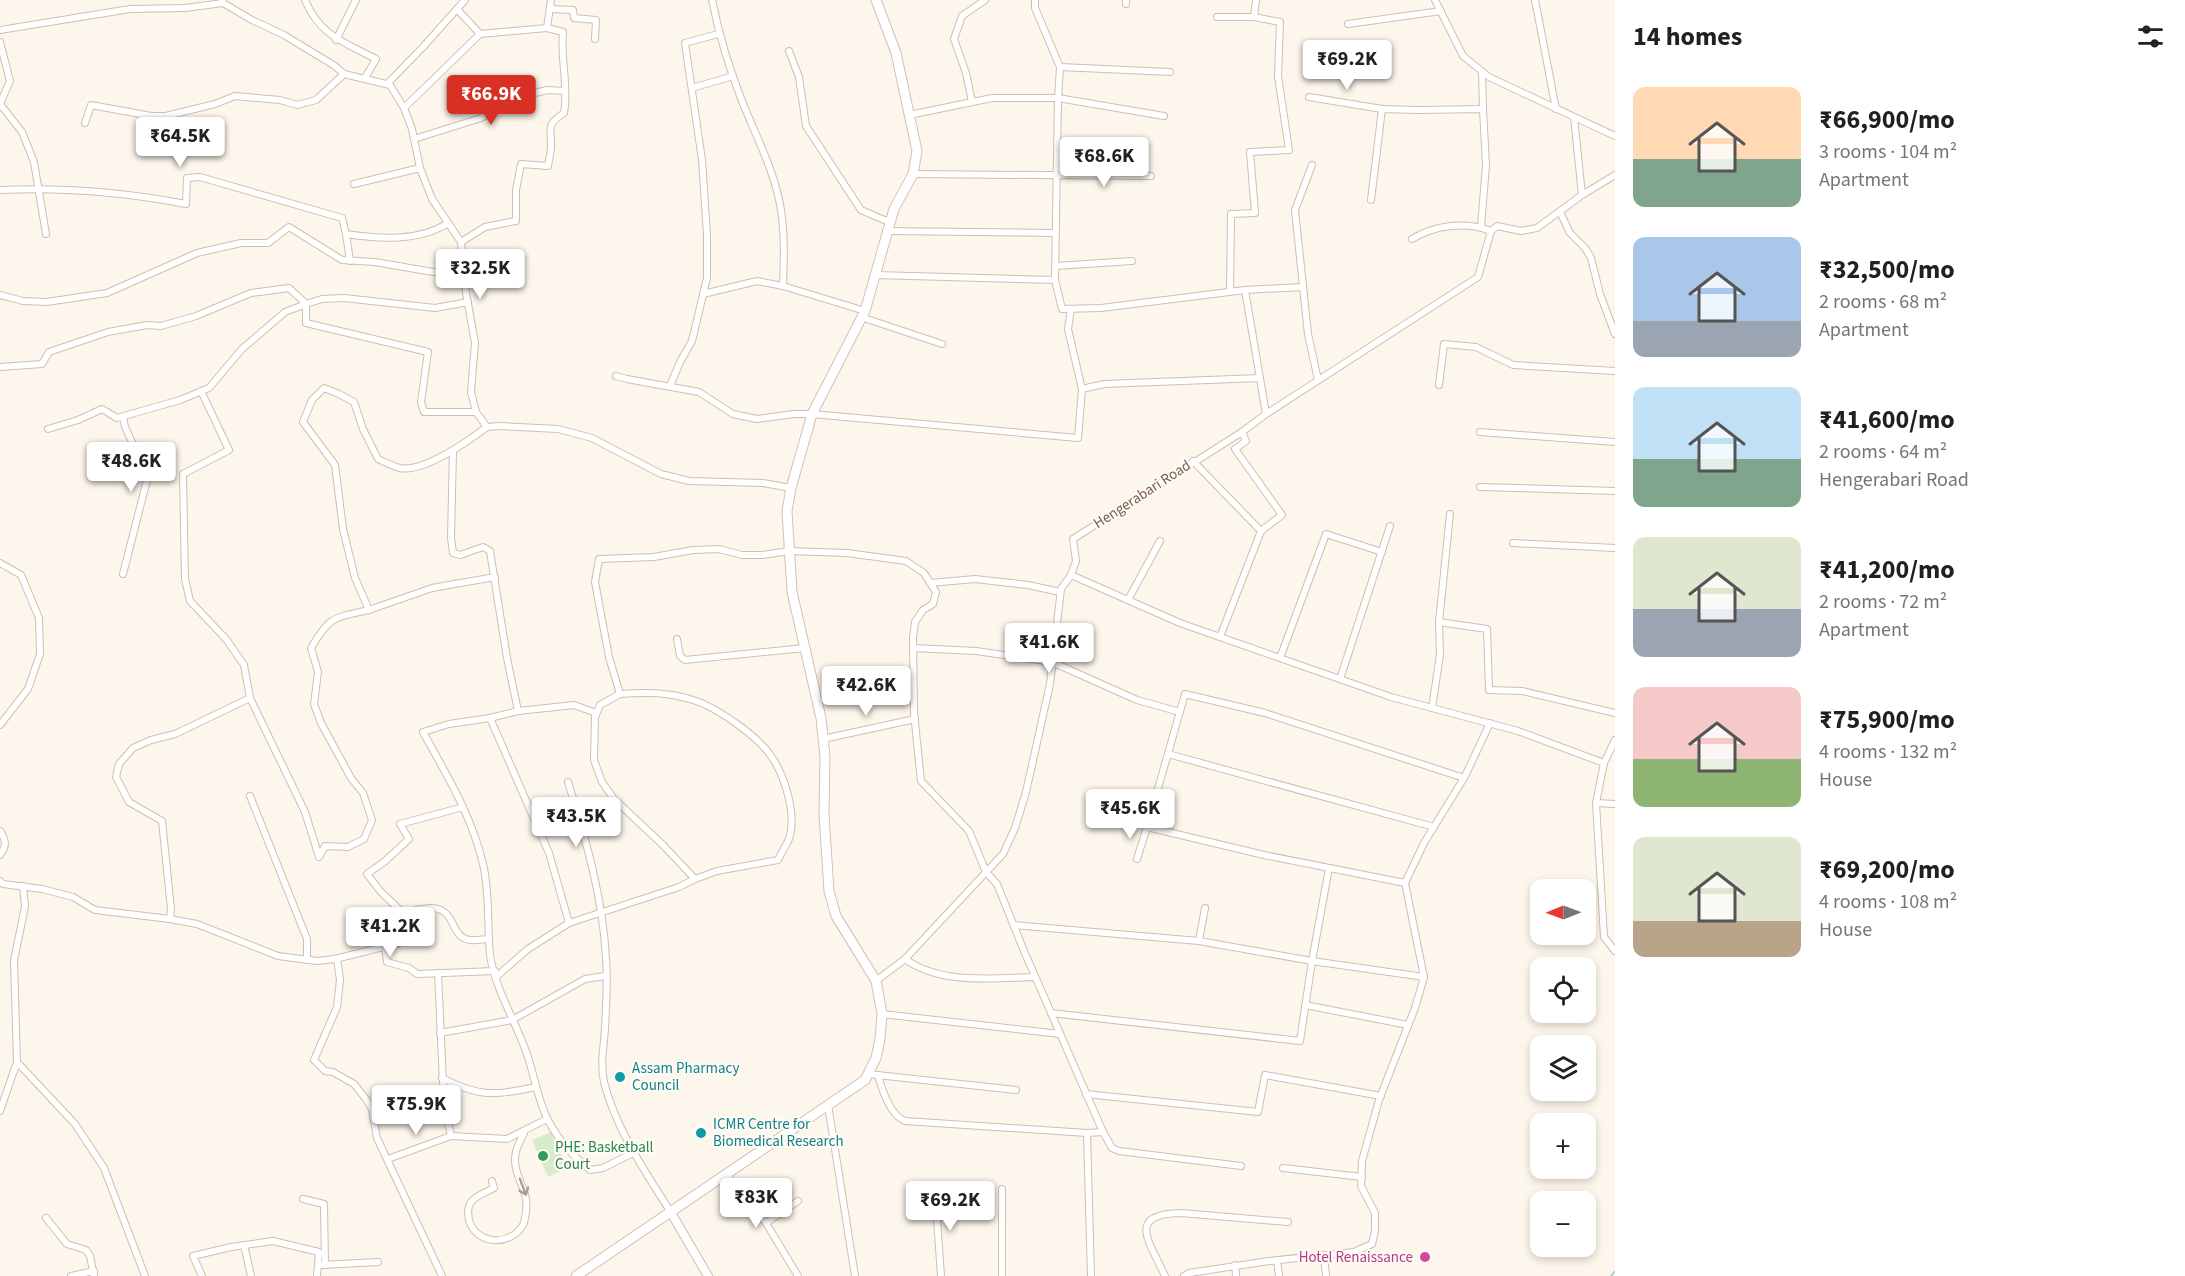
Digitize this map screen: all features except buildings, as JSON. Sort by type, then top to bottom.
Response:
[{"type":"main road","points":[[576,1276],[865,1080],[878,1048],[882,1014],[876,981],[836,916],[829,891],[821,718],[792,592],[787,511],[812,414],[863,314],[894,209],[913,174],[916,151],[896,53],[876,0]]},
{"type":"street","points":[[305,0],[308,9],[336,40],[376,59],[365,78]]},
{"type":"street","points":[[336,40],[356,0]]},
{"type":"street","points":[[387,84],[465,0]]},
{"type":"street","points":[[547,28],[551,0]]},
{"type":"street","points":[[712,0],[718,34],[780,203],[785,250],[783,286]]},
{"type":"street","points":[[972,102],[966,73],[954,39],[962,16],[985,0]]},
{"type":"street","points":[[1035,0],[1035,8],[1060,67],[1055,280],[1062,309],[1101,308],[1245,290],[1303,287]]},
{"type":"street","points":[[1254,17],[1256,0]]},
{"type":"street","points":[[1435,0],[1463,56],[1482,72],[1615,136]]},
{"type":"street","points":[[1535,0],[1556,109]]},
{"type":"street","points":[[0,30],[130,9],[185,8],[222,1],[252,20],[284,35],[344,74],[390,85],[404,108],[420,168],[432,199],[461,242],[474,343],[471,392],[476,412],[487,427]]},
{"type":"street","points":[[457,9],[480,34]]},
{"type":"street","points":[[550,9],[573,10],[574,18],[596,20],[595,39]]},
{"type":"street","points":[[1348,24],[1441,11]]},
{"type":"street","points":[[1218,17],[1254,17],[1280,22],[1278,76],[1289,150],[1251,152],[1255,213],[1231,214],[1230,292]]},
{"type":"street","points":[[404,108],[480,34],[547,28],[563,32],[564,113],[555,119],[549,130],[551,146],[548,166],[521,164],[515,197],[516,221],[485,227],[461,242]]},
{"type":"street","points":[[670,386],[692,340],[707,278],[707,235],[702,160],[685,43],[718,34]]},
{"type":"street","points":[[0,42],[10,81],[0,104],[22,132],[34,162],[46,234]]},
{"type":"street","points":[[789,51],[799,77],[806,126],[861,210],[888,226],[1056,233]]},
{"type":"street","points":[[1060,67],[1170,72]]},
{"type":"street","points":[[1480,227],[1486,165],[1482,72]]},
{"type":"street","points":[[85,123],[91,105],[159,116],[215,104],[235,96],[280,100],[297,105],[316,100],[344,74]]},
{"type":"street","points":[[692,88],[733,76]]},
{"type":"street","points":[[414,139],[481,118],[509,101],[523,96],[547,90],[565,92]]},
{"type":"street","points":[[1309,97],[1382,109],[1418,111],[1483,109]]},
{"type":"street","points":[[909,115],[992,98],[1058,98],[1164,116]]},
{"type":"street","points":[[1371,200],[1382,109]]},
{"type":"street","points":[[1574,117],[1582,195]]},
{"type":"street","points":[[1312,165],[1295,210],[1308,334],[1318,380]]},
{"type":"street","points":[[354,184],[420,168]]},
{"type":"street","points":[[913,174],[1151,176]]},
{"type":"street","points":[[1412,239],[1432,228],[1441,226],[1480,227],[1491,231],[1497,226],[1521,231],[1537,228],[1582,195],[1615,175]]},
{"type":"street","points":[[0,190],[76,190],[135,194],[186,204],[187,178],[200,177],[342,218],[350,261]]},
{"type":"street","points":[[1560,212],[1570,233],[1585,248],[1591,258],[1600,294],[1615,334]]},
{"type":"street","points":[[346,234],[402,237],[434,232],[448,224]]},
{"type":"street","points":[[0,295],[23,301],[47,302],[107,293],[196,253],[240,243],[268,243],[289,227],[342,260],[375,262],[433,272],[464,270]]},
{"type":"street","name":"Hengerabari Road","points":[[876,981],[905,959],[1003,854],[1015,828],[1026,792],[1050,684],[1060,592],[1071,575],[1076,561],[1073,539],[1242,432],[1266,414],[1478,277],[1491,231]]},
{"type":"street","points":[[1056,266],[1132,261]]},
{"type":"street","points":[[875,275],[1055,280]]},
{"type":"street","points":[[703,294],[758,281],[783,286],[942,344]]},
{"type":"street","points":[[0,367],[42,364],[49,352],[108,332],[147,325],[161,326],[196,316],[251,293],[289,288],[306,304],[306,323],[428,352],[421,402],[424,412],[476,412]]},
{"type":"street","points":[[1245,290],[1266,414]]},
{"type":"street","points":[[48,429],[78,420],[102,409],[117,418],[123,417],[180,400],[209,388],[242,349],[285,312],[322,299],[344,298],[435,308],[468,302]]},
{"type":"street","points":[[616,376],[699,392],[733,414],[757,419],[812,414],[1078,438],[1082,388],[1068,329],[1071,309]]},
{"type":"street","points":[[1439,385],[1444,344],[1476,347],[1513,365],[1615,371]]},
{"type":"street","points":[[1082,388],[1104,384],[1260,378]]},
{"type":"street","points":[[369,610],[355,578],[343,529],[335,465],[303,422],[312,400],[324,388],[354,402],[363,429],[378,459],[401,469],[426,464],[453,451],[487,427],[500,426],[558,429],[592,438],[662,474],[689,481],[763,483],[792,488]]},
{"type":"street","points":[[201,391],[229,450],[183,474],[185,579],[190,601],[226,639],[244,665],[250,698],[305,812],[319,857],[325,846],[348,847],[364,839],[372,820],[363,793],[351,778],[321,723],[314,704],[318,672],[311,648],[325,625],[339,617],[369,610],[432,588],[495,577]]},
{"type":"street","points":[[123,417],[125,427],[148,476],[123,574]]},
{"type":"street","points":[[1220,637],[1262,531],[1282,515],[1235,449],[1246,441],[1242,432]]},
{"type":"street","points":[[1480,432],[1615,442]]},
{"type":"street","points":[[453,451],[451,538],[453,553],[460,555],[483,547],[490,551],[518,711]]},
{"type":"street","points":[[1193,461],[1262,531]]},
{"type":"street","points":[[1480,487],[1615,491]]},
{"type":"street","points":[[1432,708],[1440,655],[1439,622],[1450,514]]},
{"type":"street","points":[[1340,679],[1390,526]]},
{"type":"street","points":[[1280,658],[1326,534],[1382,552]]},
{"type":"street","points":[[1128,600],[1160,541]]},
{"type":"street","points":[[1513,543],[1615,548]]},
{"type":"street","points":[[620,694],[609,657],[595,582],[599,559],[654,557],[693,550],[719,549],[742,555],[789,551],[847,553],[906,561],[924,573],[936,592],[933,604],[923,610],[915,622],[913,648],[915,718],[921,781],[969,831],[986,872],[997,884],[1107,1143],[1119,1151],[1241,1166]]},
{"type":"street","points":[[0,563],[21,575],[39,618],[40,654],[28,689],[4,723],[0,725]]},
{"type":"street","points":[[1071,575],[1220,637],[1391,697],[1518,730],[1604,763]]},
{"type":"street","points":[[930,583],[975,579],[1028,585],[1060,592]]},
{"type":"street","points":[[1439,622],[1487,629],[1489,690],[1522,691],[1615,712]]},
{"type":"street","points":[[677,639],[680,656],[684,660],[805,648]]},
{"type":"street","points":[[913,648],[976,651],[1052,662],[1137,700],[1180,712]]},
{"type":"street","points":[[385,947],[387,962],[410,968],[417,974],[495,974],[528,949],[569,923],[679,887],[717,871],[778,860],[789,838],[792,810],[785,785],[771,755],[738,724],[694,700],[655,692],[620,694],[600,705],[596,713],[594,760],[602,782],[614,799],[695,879]]},
{"type":"street","points":[[1137,859],[1185,694],[1265,713],[1464,778]]},
{"type":"street","points":[[170,919],[171,909],[162,821],[129,802],[116,777],[119,764],[133,748],[151,740],[175,734],[250,698]]},
{"type":"street","points":[[596,713],[574,705],[518,711],[449,724],[423,732],[464,807],[473,829],[484,864],[490,957],[512,1020],[528,1056],[547,1119],[566,1149],[590,1170],[603,1168],[633,1153]]},
{"type":"street","points":[[490,718],[549,853],[569,923]]},
{"type":"street","points":[[823,739],[915,718]]},
{"type":"street","points":[[1184,1276],[1189,1273],[1235,1265],[1354,1252],[1372,1244],[1376,1231],[1375,1213],[1362,1186],[1362,1161],[1381,1096],[1424,977],[1405,883],[1434,827],[1464,778],[1490,723]]},
{"type":"street","points":[[1615,740],[1604,763],[1596,803],[1604,937],[1615,951]]},
{"type":"street","points":[[1168,754],[1434,827]]},
{"type":"street","points":[[568,782],[593,862],[601,911],[607,962],[605,1029],[600,1057],[604,1082],[633,1153],[708,1276]]},
{"type":"street","points":[[250,796],[307,939],[307,960]]},
{"type":"street","points":[[1596,803],[1615,804]]},
{"type":"street","points":[[0,881],[3,884],[74,897],[95,910],[197,924],[278,956],[317,961],[337,958],[399,943],[415,933],[404,914],[381,892],[367,874],[384,862],[408,838],[400,824],[464,807]]},
{"type":"street","points":[[1147,827],[1405,883]]},
{"type":"street","points":[[0,831],[5,839],[4,849],[0,855]]},
{"type":"street","points":[[1051,1013],[1299,1041],[1329,868]]},
{"type":"street","points":[[0,1111],[16,1062],[14,960],[25,907],[23,886]]},
{"type":"street","points":[[404,914],[433,907],[445,912],[453,921],[458,933],[469,940],[489,939]]},
{"type":"street","points":[[1199,941],[1205,908]]},
{"type":"street","points":[[1014,925],[1199,941],[1312,961],[1424,977]]},
{"type":"street","points":[[337,958],[340,980],[337,1007],[314,1060],[325,1071],[333,1072],[354,1084],[372,1109],[377,1138],[442,1276]]},
{"type":"street","points":[[905,959],[917,968],[946,976],[1035,977]]},
{"type":"street","points":[[438,973],[444,1104],[451,1136]]},
{"type":"street","points":[[440,1033],[512,1020],[585,979],[605,976]]},
{"type":"street","points":[[1305,1005],[1408,1025]]},
{"type":"street","points":[[882,1014],[1060,1034]]},
{"type":"street","points":[[16,1062],[75,1124],[104,1168],[145,1276]]},
{"type":"street","points":[[868,1074],[1016,1089]]},
{"type":"street","points":[[878,1075],[893,1112],[905,1122],[970,1124],[1087,1133],[1103,1132]]},
{"type":"street","points":[[1086,1094],[1258,1113],[1265,1075],[1381,1096]]},
{"type":"street","points":[[442,1078],[466,1090],[498,1094],[536,1087]]},
{"type":"street","points":[[828,1105],[855,1276]]},
{"type":"street","points":[[388,1159],[451,1136],[507,1139],[547,1119]]},
{"type":"street","points":[[492,1181],[494,1188],[470,1203],[467,1212],[472,1229],[480,1237],[500,1240],[510,1238],[525,1221],[526,1194],[514,1160],[524,1132]]},
{"type":"street","points":[[1087,1133],[1091,1276]]},
{"type":"street","points":[[1283,1168],[1362,1177]]},
{"type":"street","points":[[726,1173],[766,1222],[798,1276]]},
{"type":"street","points":[[1002,1189],[1002,1276]]},
{"type":"street","points":[[935,1190],[940,1276]]},
{"type":"street","points":[[303,1199],[324,1204],[321,1265],[317,1276]]},
{"type":"street","points":[[766,1222],[798,1201]]},
{"type":"street","points":[[1165,1276],[1146,1235],[1146,1225],[1150,1218],[1165,1213],[1181,1213],[1288,1222]]},
{"type":"street","points":[[46,1218],[67,1244],[86,1250],[90,1256],[94,1274],[71,1276]]},
{"type":"street","points":[[202,1276],[193,1256],[273,1241],[319,1251],[321,1265]]},
{"type":"street","points":[[244,1245],[251,1276]]},
{"type":"street","points":[[1324,1255],[1326,1276]]},
{"type":"street","points":[[1277,1260],[1279,1276]]},
{"type":"street","points":[[321,1265],[378,1262]]},
{"type":"street","points":[[1235,1265],[1236,1276]]},
{"type":"green space","points":[[551,1132],[567,1168],[548,1177],[532,1140]]},
{"type":"waterway","points":[[1611,1276],[1615,1271]]},
{"type":"place","name":"Assam Pharmacy Council","points":[[620,1077]]},
{"type":"place","name":"ICMR Centre for Biomedical Research","points":[[701,1133]]},
{"type":"place","name":"PHE: Basketball Court","points":[[543,1156]]},
{"type":"place","name":"Hotel Renaissance","points":[[1425,1257]]}]
